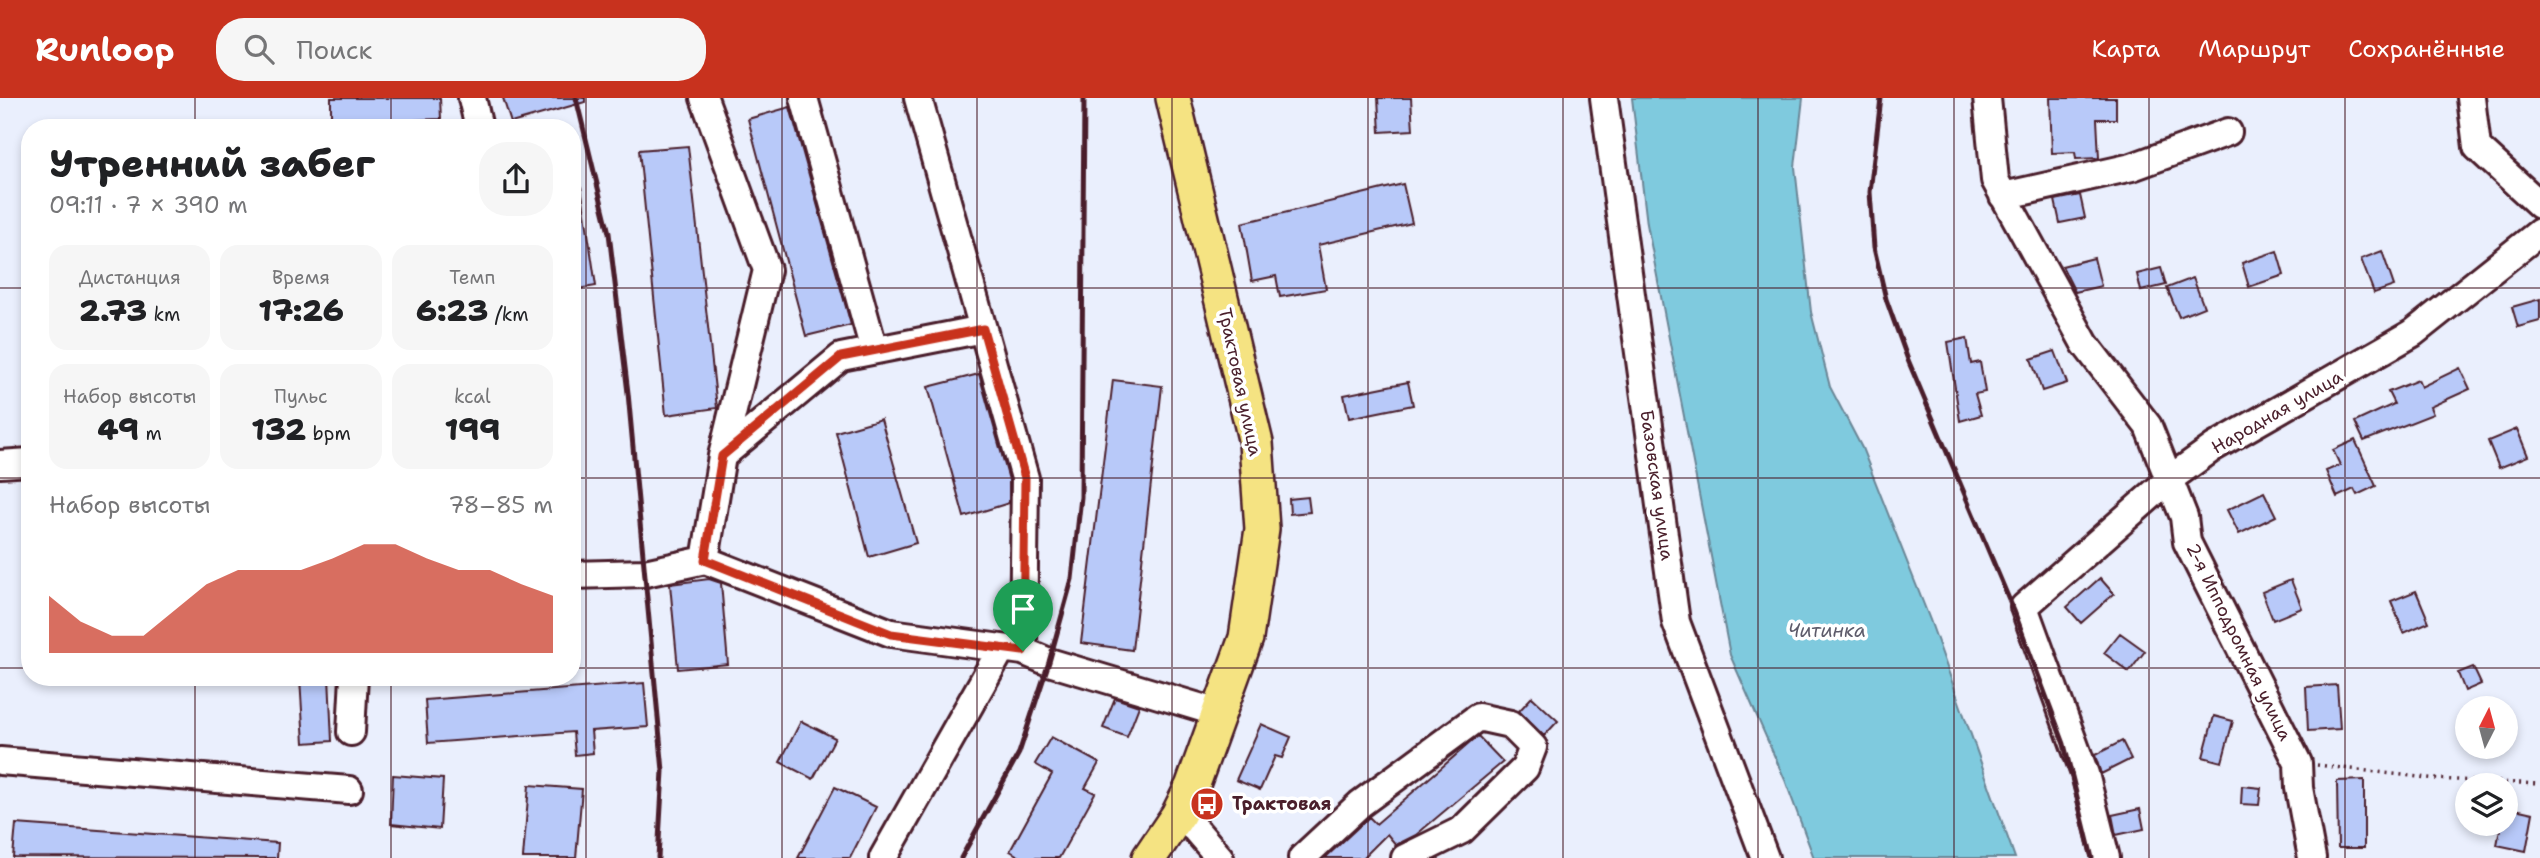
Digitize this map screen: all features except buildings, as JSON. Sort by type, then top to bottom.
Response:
[{"type":"main road","name":"Трактовая улица","points":[[1149,858],[1178,815],[1192,787],[1246,638],[1262,530],[1256,443],[1173,98]]},
{"type":"street","points":[[472,98],[477,119]]},
{"type":"street","points":[[704,98],[767,270],[722,456],[705,560]]},
{"type":"street","points":[[804,98],[874,350]]},
{"type":"street","points":[[883,858],[1012,650],[1025,478],[918,98]]},
{"type":"street","name":"Базовская улица","points":[[1604,98],[1676,622],[1765,858]]},
{"type":"street","name":"2-я Ипподромная улица","points":[[1987,98],[1995,180],[2085,344],[2148,426],[2171,478],[2184,517],[2188,542],[2298,763],[2299,788],[2310,857]]},
{"type":"street","points":[[2471,98],[2477,147],[2540,205]]},
{"type":"street","points":[[2003,196],[2132,167],[2228,132]]},
{"type":"street","name":"Народная улица","points":[[2106,858],[2085,774],[2024,607],[2171,478],[2214,447],[2413,333],[2540,232]]},
{"type":"street","points":[[722,456],[841,357],[983,329]]},
{"type":"street","points":[[0,464],[21,463]]},
{"type":"street","points":[[581,575],[645,573],[705,560],[891,634],[1012,650],[1219,713]]},
{"type":"street","points":[[351,732],[354,686]]},
{"type":"street","points":[[1302,858],[1360,804],[1478,717],[1510,724],[1533,747],[1525,768],[1462,830],[1405,858]]},
{"type":"street","points":[[0,761],[349,790]]},
{"type":"street","points":[[1178,815],[1220,858]]},
{"type":"path","points":[[2298,763],[2437,779],[2540,784]]},
{"type":"water","name":"Читинка","points":[[1632,98],[1803,98],[1795,167],[1811,312],[1830,387],[1862,448],[1930,620],[2015,858],[1814,858],[1785,780],[1730,655],[1647,224]]},
{"type":"railway","points":[[576,98],[609,233],[628,393],[663,771],[658,858]]},
{"type":"railway","points":[[961,858],[1019,753],[1049,662],[1072,579],[1081,497],[1084,98]]},
{"type":"railway","points":[[1881,98],[1870,192],[1874,248],[1886,299],[1908,360],[2014,611],[2064,744],[2092,858]]},
{"type":"place","name":"Трактовая","points":[[1207,804]]},
{"type":"route","points":[[983,329],[1025,478],[1023,651],[891,634],[705,560],[722,456],[841,357],[983,329]]}]
